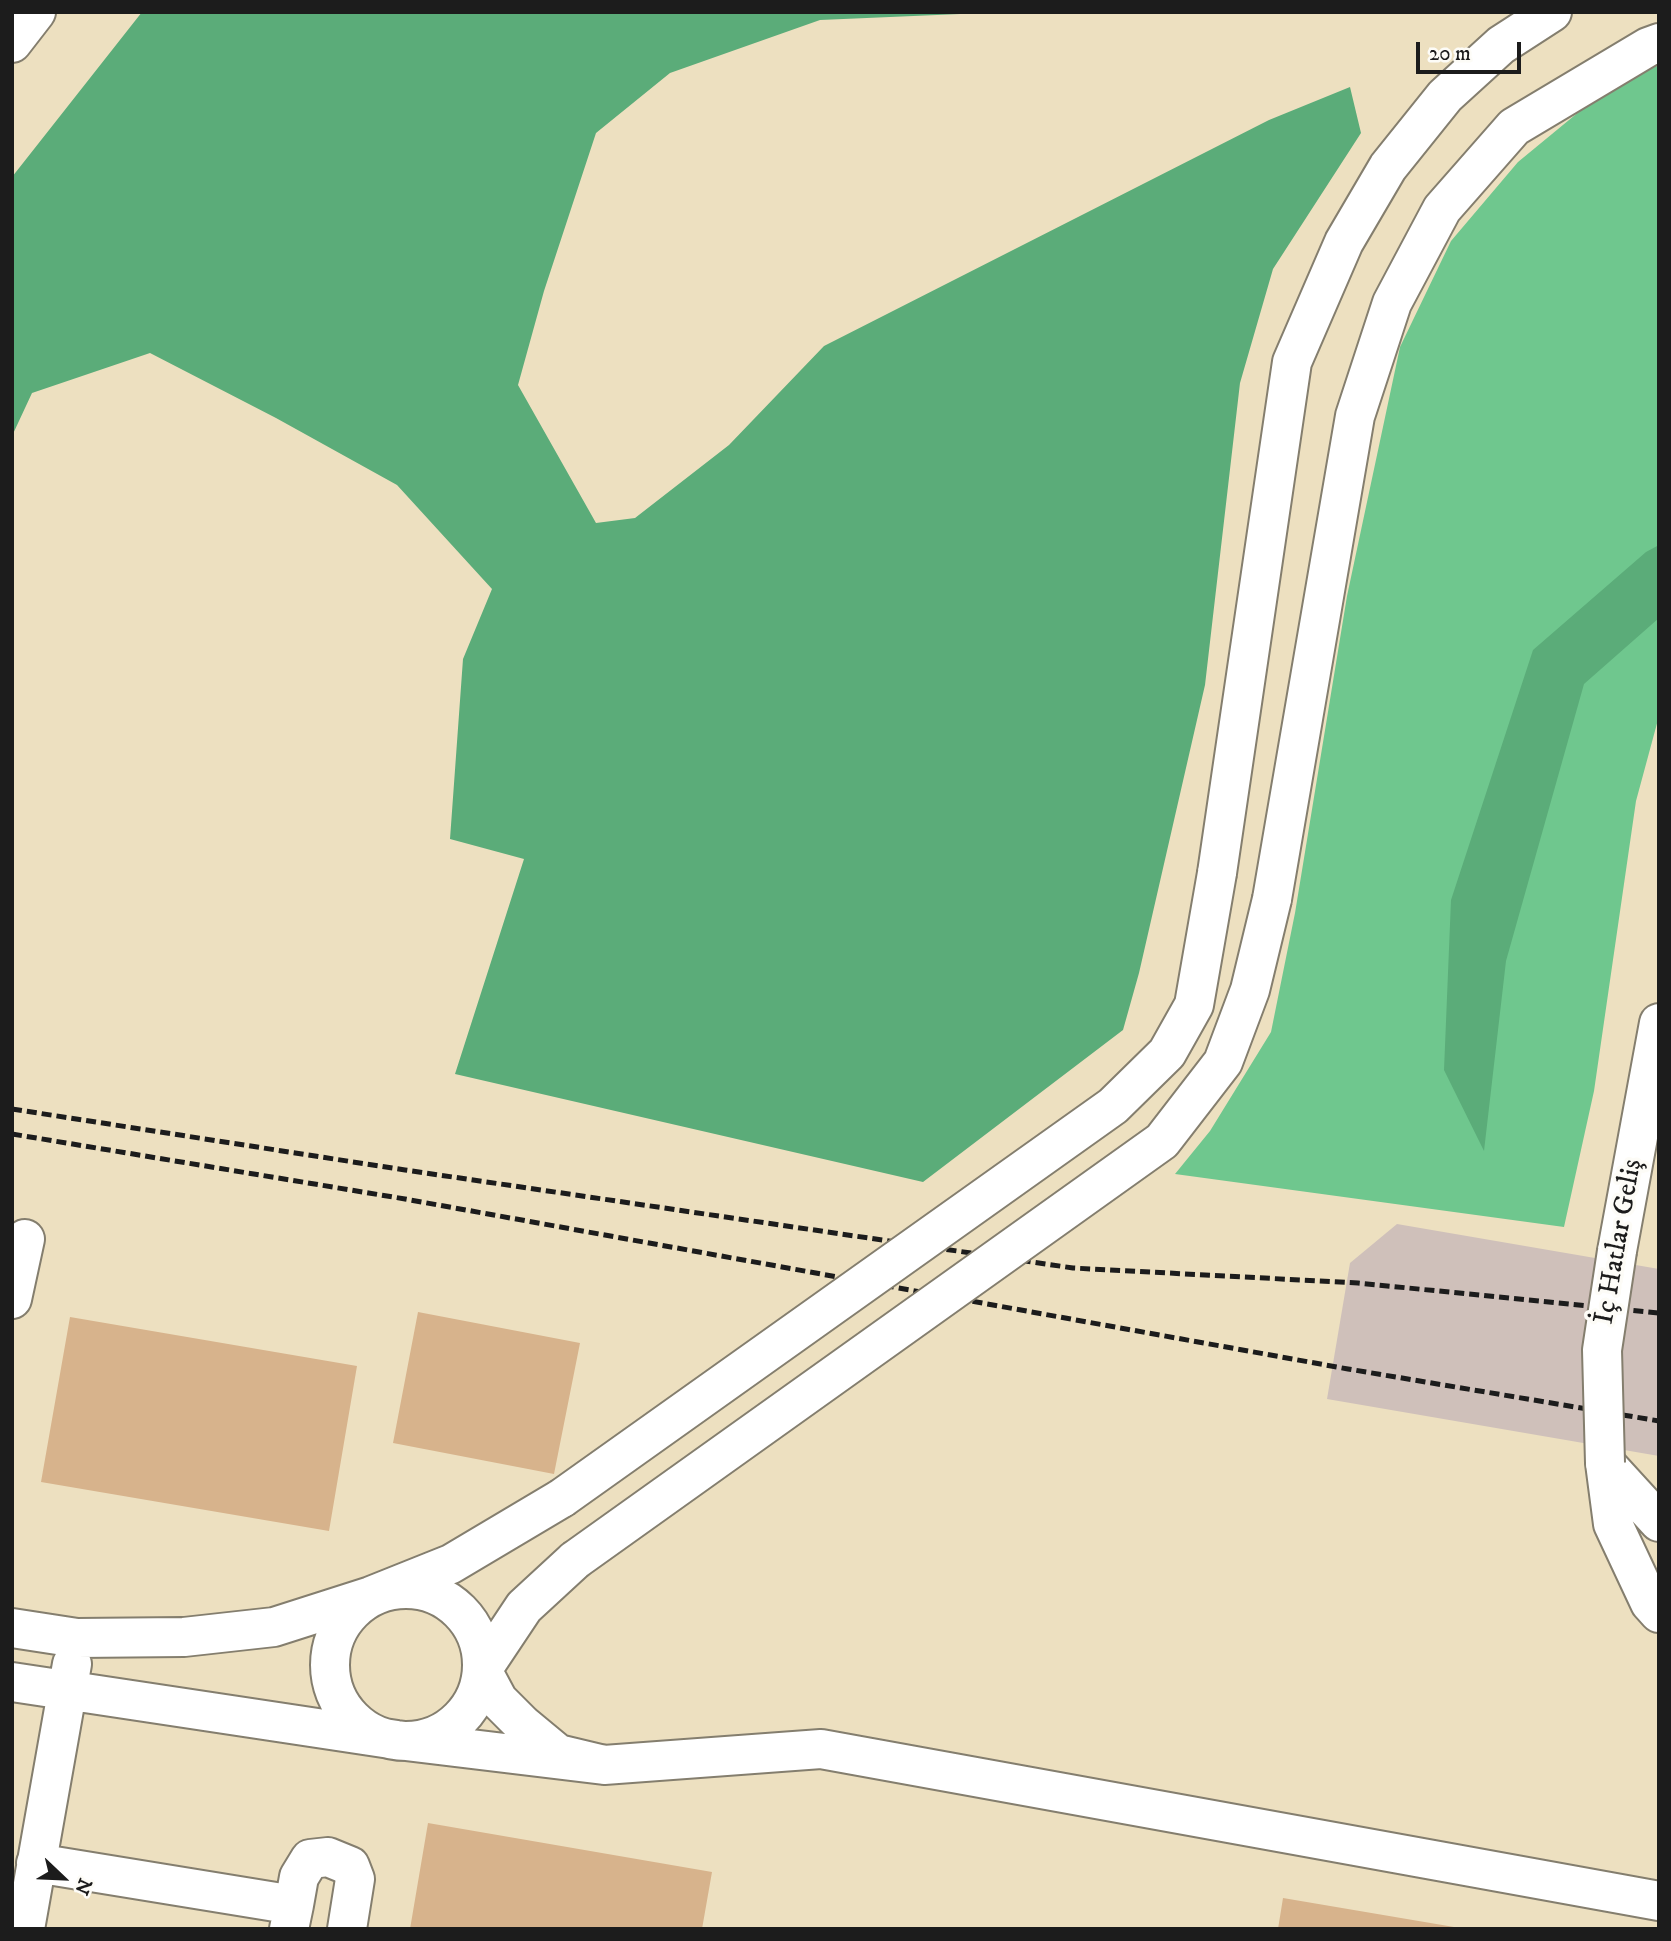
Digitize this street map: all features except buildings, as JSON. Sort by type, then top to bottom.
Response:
[{"type":"street","points":[[12,43],[36,12]]},
{"type":"street","points":[[1552,12],[1501,45],[1445,96],[1388,167],[1344,242],[1292,362],[1217,873],[1194,1005],[1167,1053],[1114,1106],[562,1498],[451,1564],[371,1596],[352,1611],[338,1631],[330,1654],[331,1678],[339,1701],[354,1721],[374,1734],[397,1740],[421,1739],[445,1730],[464,1714],[476,1693],[482,1670],[524,1607],[575,1560],[1162,1141],[1223,1062],[1250,990],[1272,899],[1355,416],[1392,303],[1442,209],[1514,127],[1659,43]]},
{"type":"street","name":"İç Hatlar Geliş","points":[[1659,1023],[1617,1251],[1602,1350],[1605,1463],[1627,1515],[1659,1563]]},
{"type":"street","points":[[12,1299],[25,1239]]},
{"type":"street","points":[[1605,1463],[1659,1522]]},
{"type":"street","points":[[1605,1463],[1613,1524],[1650,1604],[1659,1613]]},
{"type":"street","points":[[12,1628],[77,1639],[184,1637],[274,1628],[393,1589],[416,1589],[438,1595],[457,1608],[472,1626],[480,1646],[482,1670],[498,1700],[523,1725],[558,1754],[604,1765]]},
{"type":"street","points":[[25,1929],[77,1639]]},
{"type":"street","points":[[12,1682],[397,1740],[604,1765],[821,1749],[1659,1901]]},
{"type":"street","points":[[36,1863],[291,1917],[299,1877],[310,1859],[328,1857],[350,1866],[355,1879],[346,1929]]},
{"type":"shaded area","points":[[1397,1224],[1659,1269],[1659,1456],[1327,1399],[1350,1263]]},
{"type":"green space","points":[[142,12],[1007,12],[820,20],[670,73],[596,133],[544,291],[518,385],[596,523],[635,518],[729,445],[824,346],[1269,120],[1350,87],[1361,133],[1273,269],[1240,383],[1205,685],[1139,973],[1123,1030],[923,1182],[455,1074],[524,859],[450,839],[463,659],[492,589],[397,485],[150,353],[32,393],[12,436],[12,177]]},
{"type":"green space","points":[[1659,65],[1659,716],[1636,801],[1594,1091],[1564,1227],[1175,1174],[1210,1131],[1271,1032],[1295,913],[1347,596],[1400,347],[1451,241],[1518,162],[1603,92]]},
{"type":"green space","points":[[1659,545],[1659,618],[1584,684],[1506,961],[1484,1151],[1444,1070],[1451,900],[1533,650],[1646,552]]},
{"type":"railway","points":[[12,1109],[1073,1268],[1358,1283],[1659,1313]]},
{"type":"railway","points":[[12,1134],[405,1199],[1348,1369],[1659,1421]]}]
